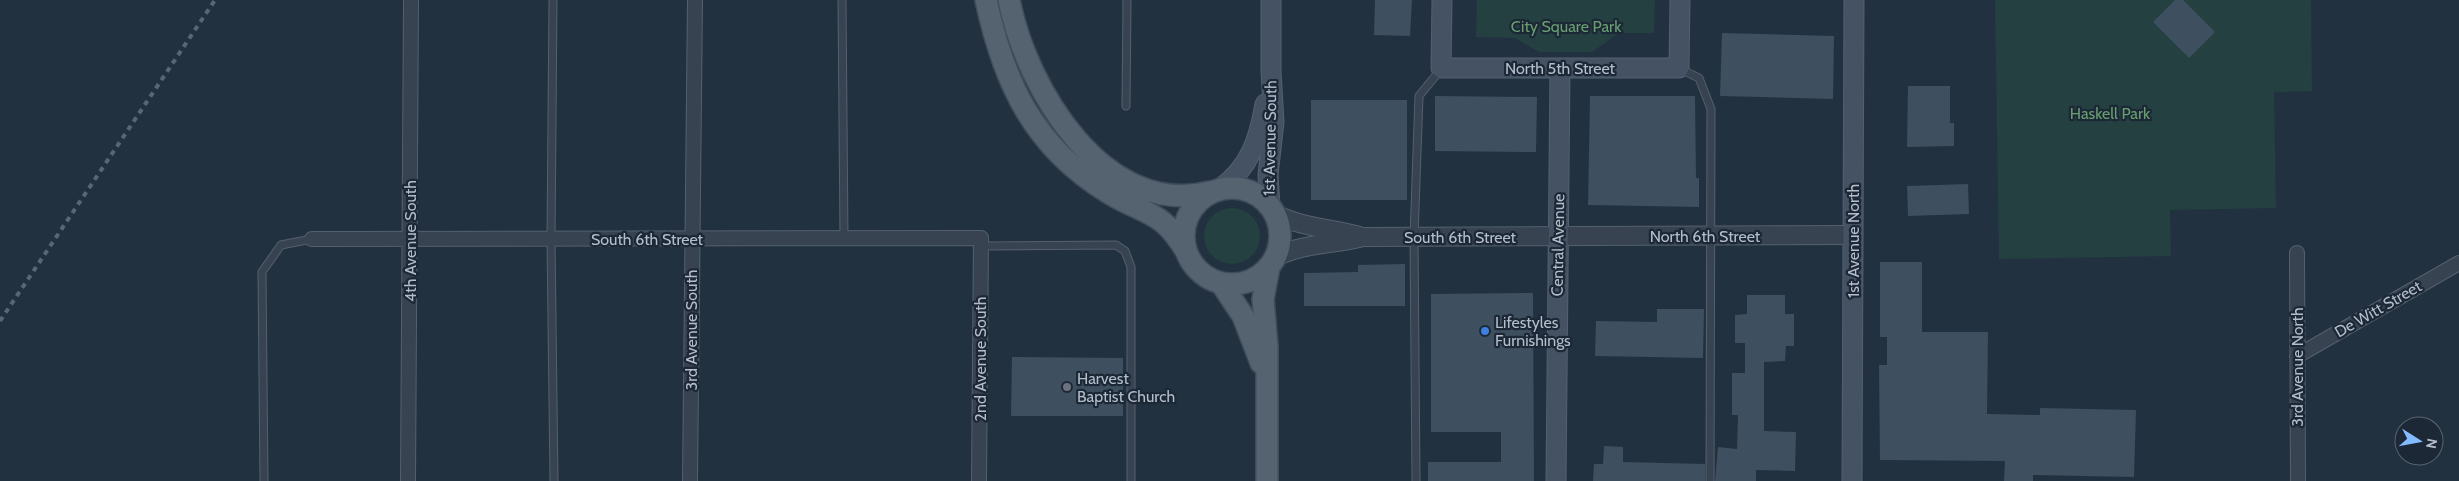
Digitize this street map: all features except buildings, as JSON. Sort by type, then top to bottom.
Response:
[{"type":"main road","points":[[986,0],[1007,73],[1020,102],[1042,136],[1085,177],[1113,195],[1164,221],[1175,233],[1186,251]]},
{"type":"main road","points":[[1009,0],[1016,30],[1037,85],[1066,127],[1096,159],[1127,181],[1152,191],[1178,196],[1216,190]]},
{"type":"main road","name":"1st Avenue South","points":[[1267,481],[1267,330],[1263,299],[1280,234],[1272,209],[1268,175],[1274,122],[1271,71],[1272,0]]},
{"type":"main road","points":[[1441,68],[1442,0]]},
{"type":"main road","points":[[1679,68],[1680,0]]},
{"type":"main road","name":"1st Avenue North","points":[[1852,481],[1854,0]]},
{"type":"main road","name":"North 5th Street","points":[[1441,68],[1679,68]]},
{"type":"main road","name":"Central Avenue","points":[[1556,481],[1560,69]]},
{"type":"main road","name":"1st Avenue South","points":[[1271,71],[1259,135],[1250,157],[1234,179],[1196,203],[1185,222],[1184,241],[1186,251],[1196,269],[1204,276],[1221,283],[1240,284],[1251,281],[1272,262]]},
{"type":"main road","name":"1st Avenue South","points":[[1216,190],[1243,188],[1253,192],[1272,209]]},
{"type":"main road","name":"1st Avenue South","points":[[1221,283],[1235,302],[1251,332],[1266,382]]},
{"type":"street","name":"4th Avenue South","points":[[408,481],[411,0]]},
{"type":"street","name":"3rd Avenue South","points":[[690,481],[691,238],[695,0]]},
{"type":"street","name":"South 6th Street","points":[[1272,209],[1301,225],[1340,230],[1363,237]]},
{"type":"street","name":"North 6th Street","points":[[1557,237],[1853,235]]},
{"type":"street","name":"South 6th Street","points":[[1272,262],[1297,248],[1341,243],[1363,237],[1557,237]]},
{"type":"street","name":"South 6th Street","points":[[312,239],[844,238],[981,242]]},
{"type":"street","name":"2nd Avenue South","points":[[979,481],[981,242]]},
{"type":"street","name":"3rd Avenue North","points":[[2297,253],[2298,481]]},
{"type":"street","name":"De Witt Street","points":[[2298,356],[2459,263]]},
{"type":"lane","points":[[553,0],[551,239],[554,481]]},
{"type":"lane","points":[[842,0],[844,238]]},
{"type":"lane","points":[[1126,106],[1127,0]]},
{"type":"lane","points":[[1416,481],[1414,237],[1419,96],[1441,68]]},
{"type":"lane","points":[[1679,68],[1699,78],[1711,110],[1710,481]]},
{"type":"lane","points":[[264,481],[262,272],[281,245],[312,239]]},
{"type":"lane","points":[[981,242],[1116,245],[1125,251],[1131,266],[1131,481]]},
{"type":"green space","name":"City Square Park","points":[[1477,0],[1655,0],[1654,33],[1619,33],[1592,52],[1539,52],[1515,38],[1476,37]]},
{"type":"green space","name":"Haskell Park","points":[[1995,0],[2311,0],[2312,91],[2274,92],[2276,208],[2170,210],[2171,256],[1999,259]]},
{"type":"green space","points":[[1232,208],[1247,213],[1255,221],[1260,236],[1255,251],[1247,259],[1232,264],[1217,259],[1209,251],[1204,236],[1209,221],[1217,213]]},
{"type":"railway","points":[[0,321],[215,0]]},
{"type":"place","name":"Lifestyles Furnishings","points":[[1485,331]]},
{"type":"place","name":"Harvest Baptist Church","points":[[1067,387]]}]
